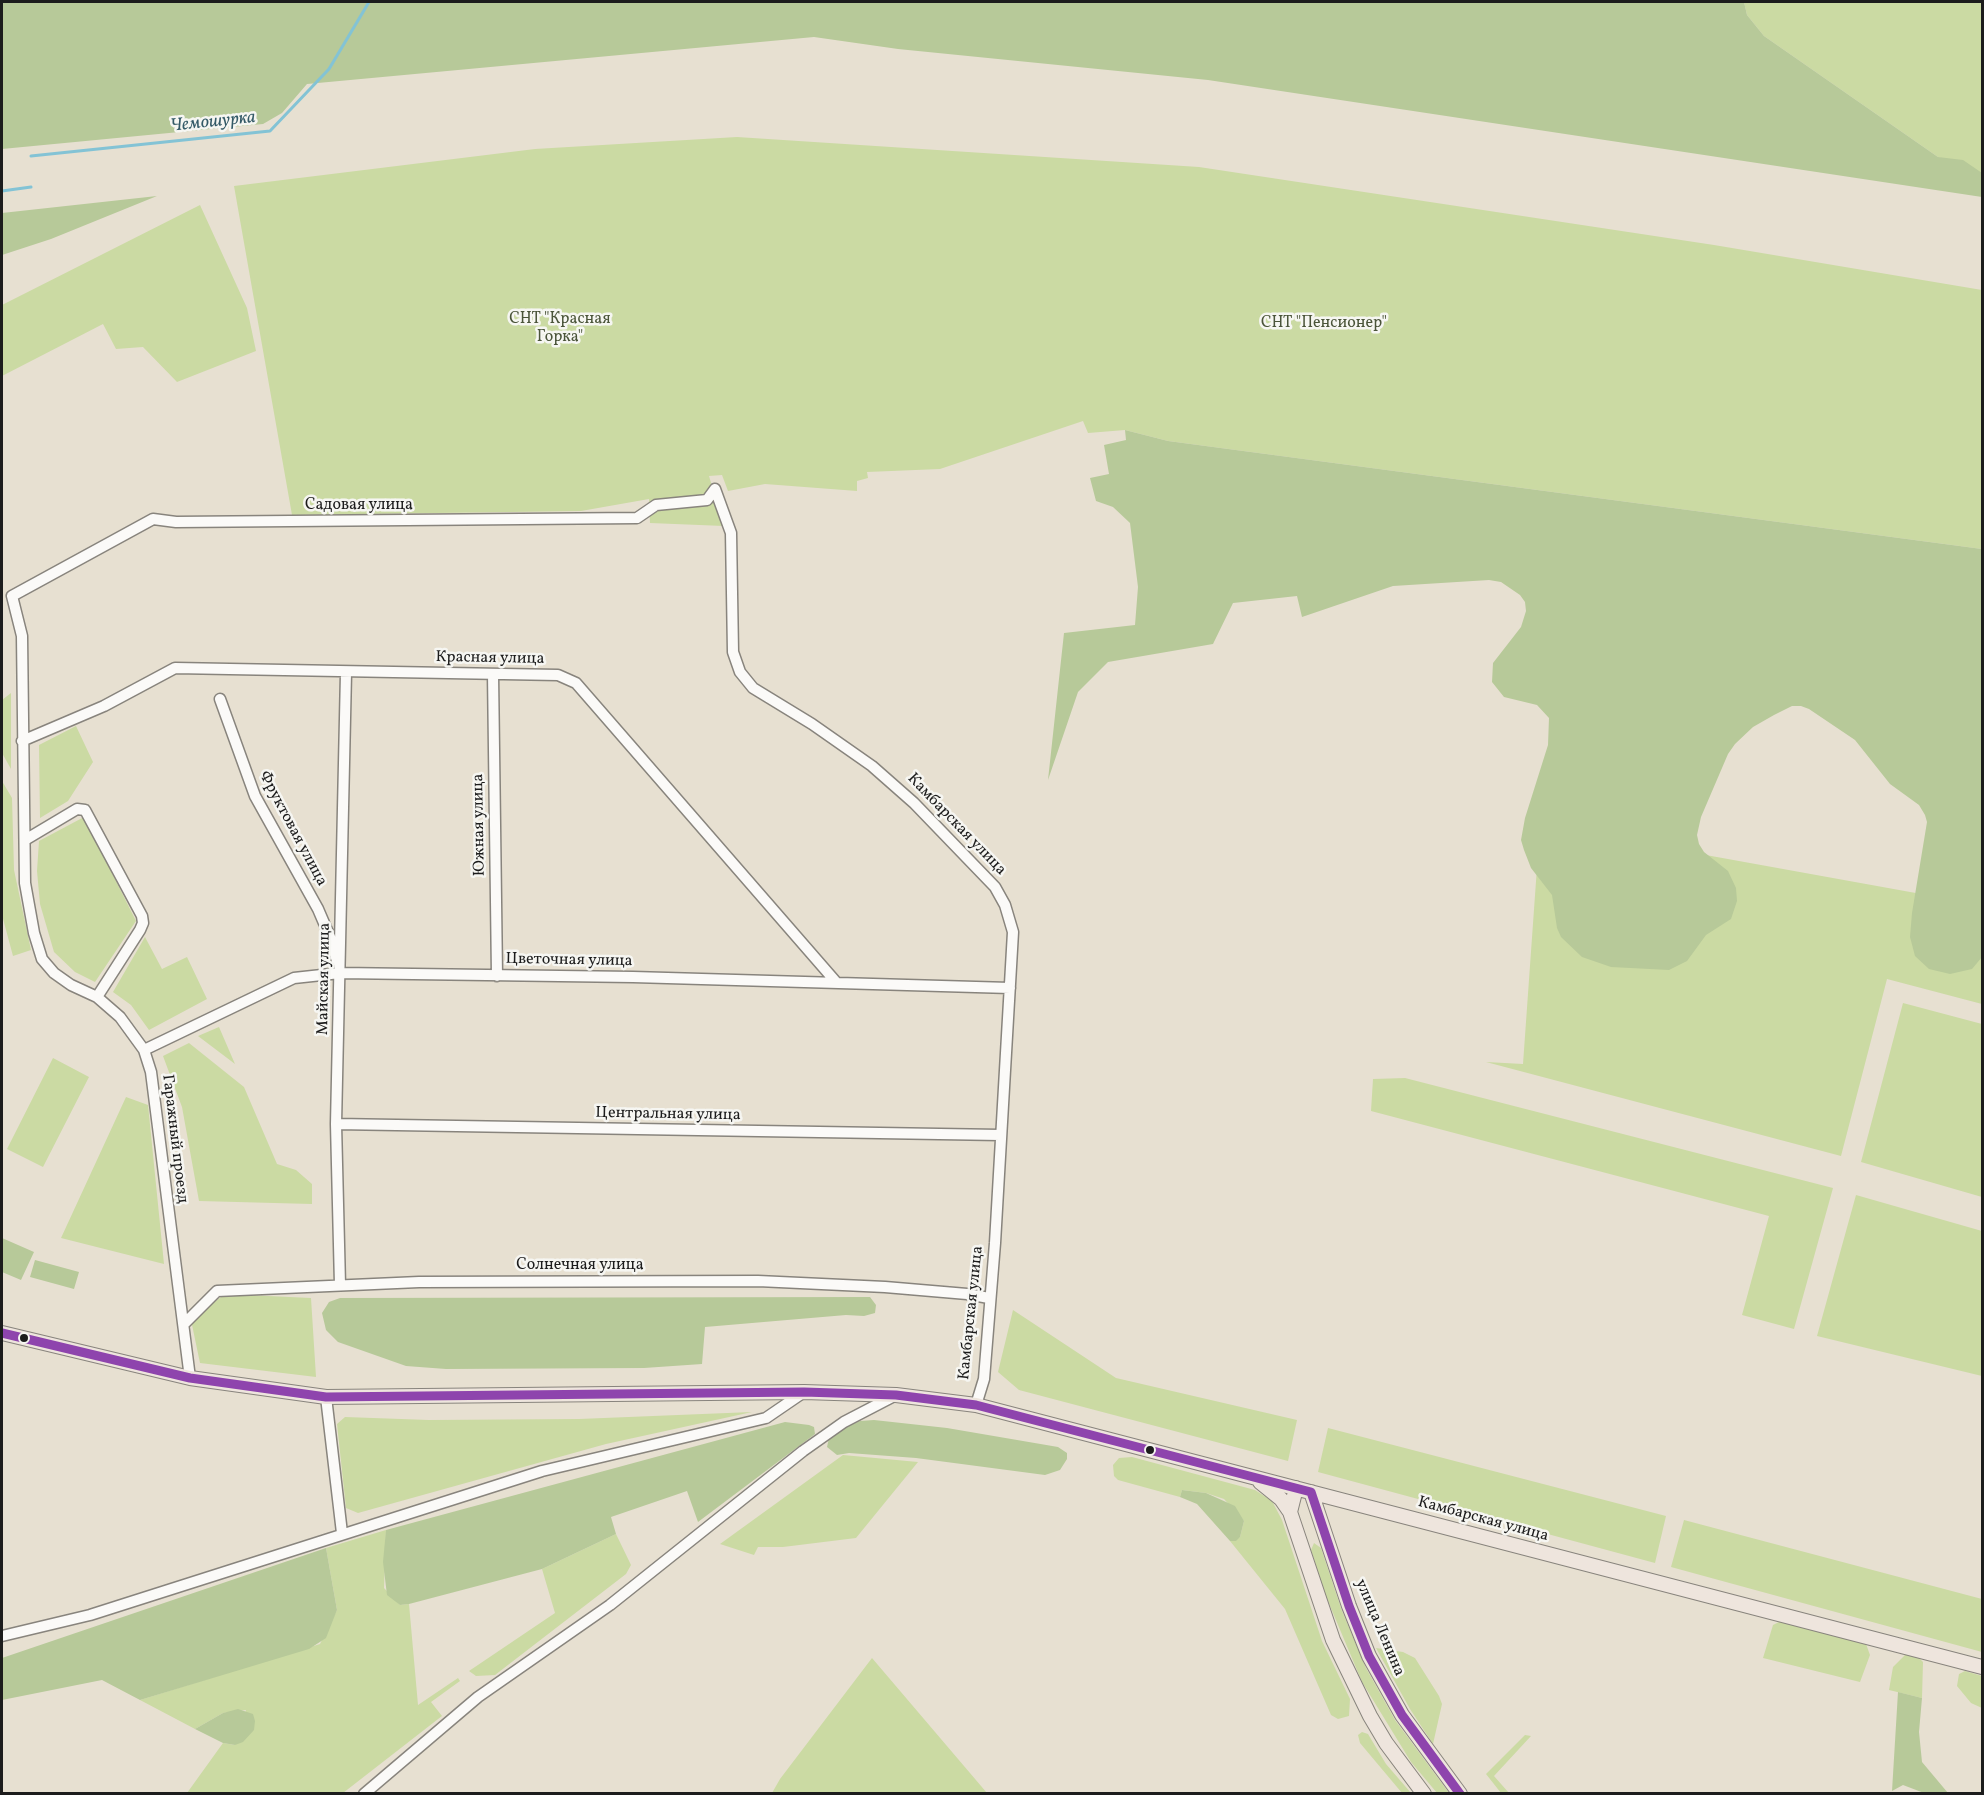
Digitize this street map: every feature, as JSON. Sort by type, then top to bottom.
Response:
[{"type":"main road","name":"Камбарская улица","points":[[2,1333],[190,1378],[326,1397],[804,1392],[896,1395],[976,1405],[1983,1667]]},
{"type":"main road","points":[[1253,1478],[1271,1490],[1290,1512],[1322,1611],[1345,1669],[1386,1743],[1424,1794]]},
{"type":"main road","points":[[1290,1512],[1296,1488]]},
{"type":"main road","name":"улица Ленина","points":[[1311,1492],[1349,1606],[1373,1663],[1408,1725],[1460,1794]]},
{"type":"street","name":"Садовая улица","points":[[12,596],[153,519],[176,522],[637,518],[656,506],[707,500],[715,489]]},
{"type":"street","name":"Камбарская улица","points":[[715,489],[731,533],[733,652],[740,672],[753,688],[813,724],[872,766],[914,803],[995,887],[1005,905],[1013,932],[995,1243],[984,1379],[976,1405]]},
{"type":"street","name":"Гаражный проезд","points":[[12,596],[22,636],[25,883],[34,933],[42,959],[54,973],[71,986],[97,998],[120,1017],[144,1050],[151,1072],[190,1378]]},
{"type":"street","name":"Красная улица","points":[[22,741],[104,706],[175,668],[346,673],[558,675],[576,683],[836,982]]},
{"type":"street","name":"Майская улица","points":[[340,1285],[336,1124],[346,673]]},
{"type":"street","name":"Южная улица","points":[[493,674],[497,976]]},
{"type":"street","name":"Фруктовая улица","points":[[220,699],[255,796],[318,909],[330,937],[340,973]]},
{"type":"street","points":[[25,840],[77,809],[85,810],[142,916],[143,923],[140,930],[97,998]]},
{"type":"street","name":"Цветочная улица","points":[[144,1050],[294,978],[340,973],[836,982],[1010,988]]},
{"type":"street","name":"Центральная улица","points":[[336,1124],[1000,1135]]},
{"type":"street","name":"Солнечная улица","points":[[184,1324],[217,1292],[419,1282],[759,1281],[885,1287],[989,1298]]},
{"type":"street","points":[[2,1636],[90,1615],[542,1471],[766,1418],[804,1392]]},
{"type":"street","points":[[364,1794],[478,1697],[610,1605],[803,1451],[844,1422],[896,1395]]},
{"type":"street","points":[[326,1397],[342,1533]]},
{"type":"green space","points":[[2,2],[1744,2],[1747,15],[1764,36],[1938,157],[1963,160],[1982,173],[1982,197],[1208,80],[898,49],[814,37],[307,84],[282,113],[263,124],[2,149]]},
{"type":"green space","points":[[1744,2],[1982,2],[1982,174],[1938,157],[1764,36],[1747,15]]},
{"type":"green space","points":[[737,137],[1199,167],[1714,245],[1982,290],[1982,549],[1168,441],[1125,430],[1088,433],[1083,421],[940,469],[867,472],[868,478],[857,481],[857,491],[765,484],[728,491],[722,475],[709,476],[724,526],[650,523],[649,499],[581,511],[292,515],[234,186],[535,149]]},
{"type":"green space","points":[[157,196],[51,239],[2,255],[2,213]]},
{"type":"green space","points":[[200,205],[247,308],[256,351],[177,382],[143,347],[116,349],[103,324],[2,376],[2,305]]},
{"type":"green space","points":[[1125,430],[1168,441],[1982,549],[1982,957],[1972,969],[1950,974],[1929,969],[1915,956],[1910,937],[1927,822],[1925,815],[1919,805],[1890,784],[1855,740],[1809,709],[1792,706],[1753,727],[1735,744],[1728,754],[1701,817],[1697,835],[1699,844],[1704,852],[1728,871],[1736,888],[1737,901],[1731,919],[1706,935],[1687,961],[1669,970],[1611,967],[1582,957],[1561,937],[1557,928],[1552,895],[1531,868],[1521,840],[1525,818],[1548,745],[1549,718],[1537,705],[1504,697],[1492,682],[1493,663],[1521,627],[1526,611],[1525,602],[1520,595],[1501,582],[1489,580],[1393,586],[1302,617],[1297,596],[1233,603],[1213,644],[1108,662],[1078,692],[1048,780],[1064,633],[1135,625],[1138,587],[1130,523],[1113,507],[1096,501],[1090,478],[1109,474],[1104,445],[1126,440]]},
{"type":"green space","points":[[11,693],[11,769],[2,753],[2,700]]},
{"type":"green space","points":[[76,726],[93,762],[68,801],[40,818],[39,745]]},
{"type":"green space","points":[[2,781],[12,798],[14,870],[31,950],[13,956],[2,915]]},
{"type":"green space","points":[[84,817],[136,921],[95,982],[75,972],[54,952],[40,904],[37,871],[39,841]]},
{"type":"green space","points":[[1540,825],[1982,905],[1982,1004],[1887,979],[1841,1156],[1486,1062],[1523,1064]]},
{"type":"green space","points":[[145,937],[162,969],[187,957],[207,999],[149,1030],[131,1005],[113,992]]},
{"type":"green space","points":[[1903,1003],[1982,1024],[1982,1197],[1861,1162]]},
{"type":"green space","points":[[219,1027],[235,1064],[198,1036]]},
{"type":"green space","points":[[189,1043],[244,1087],[277,1164],[296,1170],[312,1184],[312,1204],[199,1201],[182,1107],[163,1056]]},
{"type":"green space","points":[[53,1058],[89,1077],[43,1167],[7,1149]]},
{"type":"green space","points":[[1405,1078],[1833,1188],[1794,1329],[1742,1315],[1769,1216],[1371,1111],[1373,1079]]},
{"type":"green space","points":[[126,1097],[148,1105],[164,1264],[61,1238]]},
{"type":"green space","points":[[1856,1195],[1982,1231],[1982,1376],[1817,1336]]},
{"type":"green space","points":[[2,1238],[34,1252],[21,1280],[2,1272]]},
{"type":"green space","points":[[35,1260],[79,1272],[74,1289],[30,1277]]},
{"type":"green space","points":[[225,1294],[311,1298],[316,1377],[200,1363],[191,1320]]},
{"type":"green space","points":[[870,1297],[876,1305],[875,1313],[864,1316],[846,1315],[705,1327],[702,1364],[644,1368],[446,1369],[406,1366],[338,1342],[326,1330],[322,1313],[329,1302],[340,1298]]},
{"type":"green space","points":[[1013,1310],[1116,1378],[1297,1420],[1288,1461],[1019,1390],[998,1372]]},
{"type":"green space","points":[[752,1412],[606,1444],[358,1513],[346,1508],[337,1424],[345,1417],[429,1420],[579,1419]]},
{"type":"green space","points":[[874,1420],[947,1428],[1058,1447],[1067,1453],[1067,1459],[1060,1470],[1045,1475],[916,1458],[849,1453],[837,1455],[827,1447],[829,1438],[837,1431],[860,1421]]},
{"type":"green space","points":[[785,1422],[814,1427],[815,1434],[698,1522],[687,1491],[611,1517],[616,1534],[542,1569],[409,1604],[400,1605],[387,1595],[383,1562],[386,1530]]},
{"type":"green space","points":[[1328,1428],[1666,1516],[1655,1563],[1318,1472]]},
{"type":"green space","points":[[843,1455],[918,1462],[856,1538],[783,1547],[758,1547],[754,1555],[720,1544]]},
{"type":"green space","points":[[1132,1457],[1255,1490],[1272,1501],[1282,1520],[1322,1641],[1350,1699],[1349,1716],[1338,1719],[1331,1715],[1285,1609],[1230,1541],[1240,1537],[1244,1521],[1224,1499],[1206,1493],[1182,1490],[1180,1497],[1118,1480],[1114,1476],[1113,1465],[1119,1458]]},
{"type":"green space","points":[[1182,1490],[1206,1493],[1235,1506],[1244,1521],[1240,1537],[1236,1541],[1230,1541],[1197,1504],[1180,1497]]},
{"type":"green space","points":[[1684,1520],[1982,1599],[1982,1652],[1671,1567]]},
{"type":"green space","points":[[386,1530],[384,1588],[400,1605],[409,1604],[418,1705],[458,1678],[460,1681],[431,1702],[442,1716],[343,1793],[187,1793],[223,1743],[235,1745],[246,1710],[223,1713],[195,1729],[140,1700],[320,1644],[337,1610],[326,1548]]},
{"type":"green space","points":[[616,1534],[631,1565],[626,1574],[495,1675],[476,1676],[469,1671],[555,1613],[542,1569]]},
{"type":"green space","points":[[1314,1543],[1321,1548],[1342,1611],[1366,1668],[1395,1720],[1449,1793],[1437,1793],[1411,1762],[1362,1682],[1325,1594],[1311,1550]]},
{"type":"green space","points":[[326,1548],[337,1610],[326,1638],[309,1649],[140,1700],[102,1680],[2,1700],[2,1658]]},
{"type":"green space","points":[[1781,1621],[1866,1644],[1870,1655],[1860,1682],[1763,1658],[1773,1625]]},
{"type":"green space","points":[[1376,1648],[1403,1652],[1415,1658],[1439,1696],[1442,1704],[1433,1744],[1410,1709]]},
{"type":"green space","points":[[1906,1654],[1919,1658],[1923,1662],[1922,1698],[1889,1690],[1893,1667]]},
{"type":"green space","points":[[872,1658],[987,1793],[772,1793],[780,1779]]},
{"type":"green space","points":[[1965,1671],[1982,1676],[1982,1708],[1971,1703],[1957,1686],[1959,1674]]},
{"type":"green space","points":[[1898,1692],[1922,1698],[1919,1732],[1922,1762],[1948,1793],[1924,1793],[1903,1785],[1892,1791]]},
{"type":"green space","points":[[238,1709],[253,1714],[255,1721],[254,1730],[243,1742],[235,1745],[223,1743],[195,1729],[223,1713]]},
{"type":"green space","points":[[1362,1732],[1368,1734],[1386,1764],[1411,1793],[1402,1793],[1360,1743],[1358,1735]]},
{"type":"green space","points":[[1525,1735],[1531,1736],[1494,1776],[1509,1793],[1501,1793],[1486,1774]]},
{"type":"waterway","name":"Чемошурка","points":[[31,156],[270,131],[329,69],[369,2]]},
{"type":"waterway","name":"Чемошурка","points":[[2,191],[31,187]]},
{"type":"transit line","points":[[2,1333],[190,1378],[326,1397],[804,1392],[896,1395],[976,1405],[1311,1492],[1349,1606],[1369,1656],[1402,1715],[1460,1794]]},
{"type":"park label","name":"СНТ \"Пенсионер\"","points":[[1324,324]]},
{"type":"park label","name":"СНТ \"Красная Горка\"","points":[[560,329]]}]
